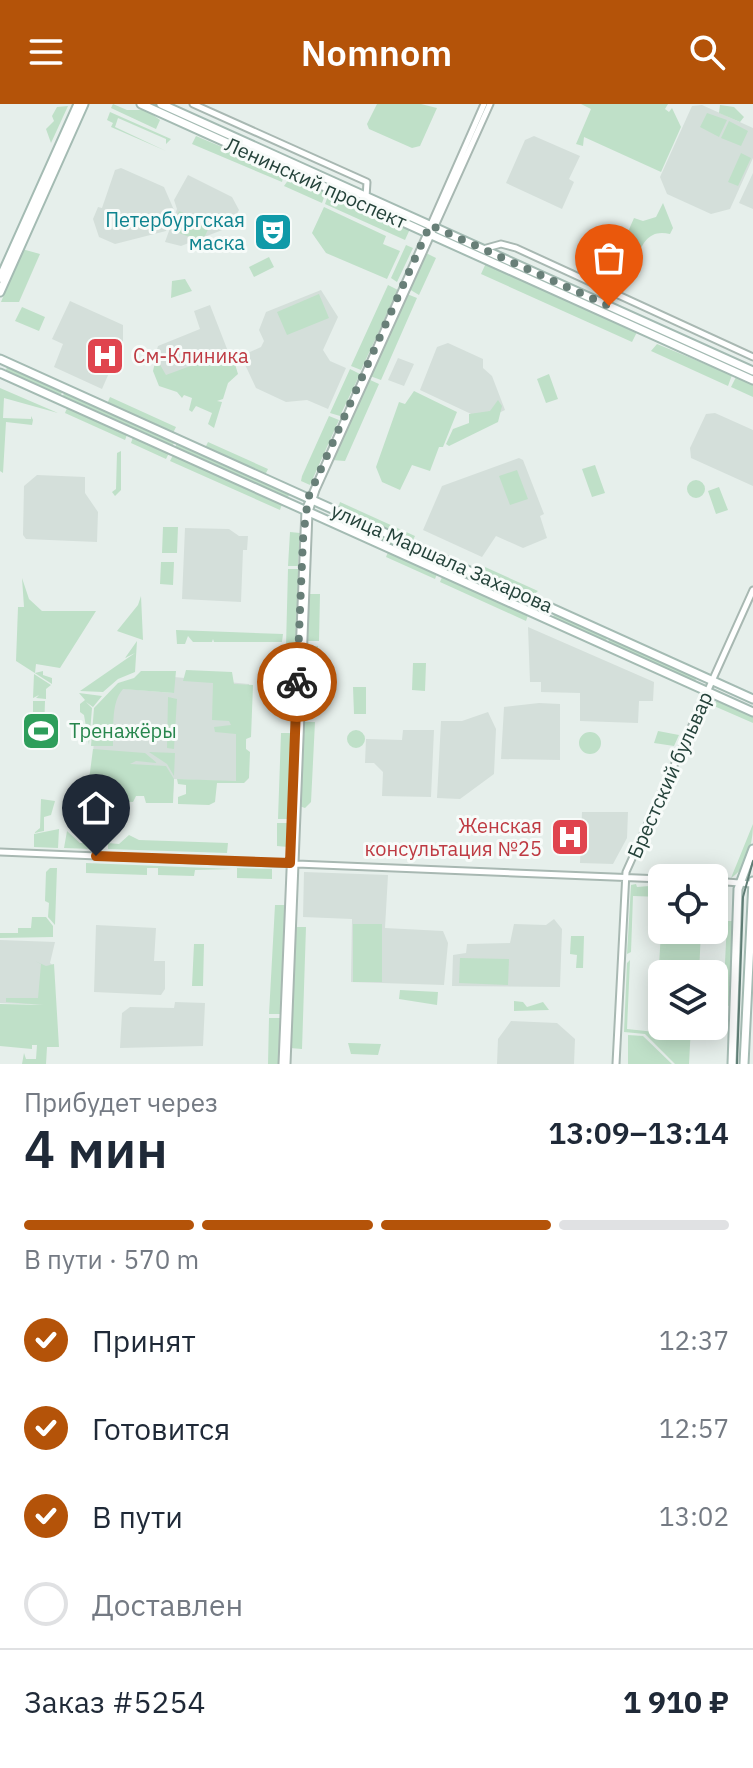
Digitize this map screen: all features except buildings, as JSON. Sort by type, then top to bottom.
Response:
[{"type":"street","points":[[0,278],[81,104]]},
{"type":"street","points":[[0,292],[81,104]]},
{"type":"street","name":"Ленинский проспект","points":[[141,104],[430,230],[753,380]]},
{"type":"street","name":"Ленинский проспект","points":[[161,104],[366,197],[430,230],[483,249],[753,371]]},
{"type":"street","points":[[193,104],[367,182],[366,197]]},
{"type":"street","points":[[284,1064],[307,511],[487,104]]},
{"type":"street","points":[[483,249],[501,244],[516,248],[753,357]]},
{"type":"street","name":"улица Маршала Захарова","points":[[0,359],[753,699]]},
{"type":"street","name":"улица Маршала Захарова","points":[[0,373],[753,712]]},
{"type":"street","name":"Брестский бульвар","points":[[616,1064],[625,877],[753,590]]},
{"type":"street","points":[[732,1064],[739,883],[753,849]]},
{"type":"street","points":[[0,852],[648,878]]},
{"type":"street","points":[[728,882],[752,882],[744,1064]]},
{"type":"shaded area","points":[[702,105],[753,128],[753,158],[730,209],[711,214],[667,194],[660,177],[692,106]]},
{"type":"shaded area","points":[[534,136],[580,156],[569,179],[574,182],[562,209],[506,183],[525,140]]},
{"type":"shaded area","points":[[121,168],[164,187],[174,210],[166,231],[115,244],[99,237],[93,219],[98,207],[102,208],[115,170]]},
{"type":"shaded area","points":[[753,173],[753,209],[739,203]]},
{"type":"shaded area","points":[[188,175],[232,197],[239,210],[230,227],[181,246],[165,242],[177,209],[174,200]]},
{"type":"shaded area","points":[[321,290],[338,317],[323,350],[330,361],[346,368],[328,409],[307,400],[286,402],[256,388],[241,356],[261,347],[264,341],[259,330],[266,312]]},
{"type":"shaded area","points":[[70,301],[123,325],[123,341],[102,389],[54,367],[63,344],[52,339]]},
{"type":"shaded area","points":[[210,305],[236,372],[166,385],[155,356],[158,346],[200,329],[194,311]]},
{"type":"shaded area","points":[[448,343],[483,359],[483,368],[492,376],[505,410],[484,420],[420,390],[437,347]]},
{"type":"shaded area","points":[[398,358],[414,364],[404,386],[388,380]]},
{"type":"shaded area","points":[[715,413],[753,430],[753,486],[691,458],[690,448],[706,414]]},
{"type":"shaded area","points":[[519,458],[523,460],[544,514],[540,516],[547,538],[523,548],[496,536],[482,557],[423,530],[442,486]]},
{"type":"shaded area","points":[[37,475],[85,477],[85,493],[98,512],[97,542],[26,539],[23,535],[24,486]]},
{"type":"shaded area","points":[[185,528],[229,529],[239,536],[248,536],[247,550],[243,550],[241,602],[182,599]]},
{"type":"shaded area","points":[[528,627],[654,682],[653,701],[639,701],[638,723],[580,721],[580,693],[541,692],[541,682],[530,682]]},
{"type":"shaded area","points":[[174,677],[249,684],[244,782],[174,779],[173,794],[114,793],[114,784],[92,783],[95,710],[114,688],[173,693]]},
{"type":"shaded area","points":[[560,704],[560,760],[501,759],[504,707]]},
{"type":"shaded area","points":[[488,712],[496,729],[494,774],[460,799],[437,798],[441,721],[462,721]]},
{"type":"shaded area","points":[[403,730],[434,730],[431,797],[382,796],[383,772],[374,763],[365,763],[366,739],[402,740]]},
{"type":"shaded area","points":[[582,812],[628,812],[627,838],[613,864],[580,863]]},
{"type":"shaded area","points":[[304,872],[388,875],[385,928],[443,931],[448,943],[444,985],[351,982],[352,919],[303,917]]},
{"type":"shaded area","points":[[554,919],[562,929],[560,987],[452,986],[453,955],[466,953],[467,944],[510,943],[514,924],[546,925]]},
{"type":"shaded area","points":[[96,925],[156,928],[154,961],[165,961],[165,989],[161,995],[94,992]]},
{"type":"shaded area","points":[[0,940],[55,942],[50,963],[54,966],[52,1005],[0,1003]]},
{"type":"shaded area","points":[[175,1002],[205,1003],[203,1046],[120,1048],[122,1013],[130,1007],[174,1008]]},
{"type":"shaded area","points":[[511,1021],[557,1023],[575,1039],[574,1064],[497,1064],[498,1039]]},
{"type":"green space","points":[[113,104],[127,110],[146,110],[160,120],[156,129],[111,108]]},
{"type":"green space","points":[[377,104],[421,104],[437,108],[420,146],[412,148],[369,129],[367,124]]},
{"type":"green space","points":[[581,104],[668,104],[665,109],[669,112],[672,108],[681,127],[661,172],[584,137],[583,146],[576,144],[591,109]]},
{"type":"green space","points":[[720,105],[734,107],[744,117],[740,122],[719,113]]},
{"type":"green space","points":[[68,106],[51,143],[46,129],[54,121],[52,116],[57,107]]},
{"type":"green space","points":[[110,112],[171,139],[166,144],[166,139],[118,118],[115,127],[166,151],[111,127],[113,123],[107,120]]},
{"type":"green space","points":[[707,113],[727,120],[719,137],[700,127]]},
{"type":"green space","points":[[729,121],[748,131],[741,146],[721,138]]},
{"type":"green space","points":[[196,136],[284,173],[282,182],[192,144]]},
{"type":"green space","points":[[741,153],[751,158],[738,186],[728,182]]},
{"type":"green space","points":[[291,176],[326,192],[322,203],[284,186]]},
{"type":"green space","points":[[329,193],[410,229],[405,240],[325,204]]},
{"type":"green space","points":[[663,203],[673,228],[670,234],[652,235],[646,241],[629,279],[611,271],[634,218],[643,221],[656,217]]},
{"type":"green space","points":[[324,207],[386,236],[383,244],[400,251],[387,279],[326,253],[312,233]]},
{"type":"green space","points":[[179,211],[210,225],[205,236],[195,239],[171,230]]},
{"type":"green space","points":[[406,245],[413,248],[397,282],[391,278]]},
{"type":"green space","points":[[22,249],[40,254],[19,302],[1,302]]},
{"type":"green space","points":[[426,253],[436,258],[419,295],[409,289]]},
{"type":"green space","points":[[269,257],[274,267],[254,277],[249,267]]},
{"type":"green space","points":[[486,263],[637,332],[632,342],[481,274]]},
{"type":"green space","points":[[185,279],[192,291],[171,298],[172,281]]},
{"type":"green space","points":[[388,285],[398,290],[361,370],[351,366]]},
{"type":"green space","points":[[319,294],[329,318],[287,335],[277,312]]},
{"type":"green space","points":[[407,294],[417,298],[381,380],[370,376]]},
{"type":"green space","points":[[22,307],[45,317],[39,331],[15,321]]},
{"type":"green space","points":[[657,344],[732,375],[728,386],[651,351]]},
{"type":"green space","points":[[231,351],[238,374],[228,383],[223,399],[217,401],[222,402],[214,428],[208,424],[212,413],[196,406],[192,412],[189,410],[192,398],[184,395],[182,398],[177,392],[159,386],[153,371],[156,358],[166,375]]},
{"type":"green space","points":[[8,365],[63,390],[60,397],[5,372]]},
{"type":"green space","points":[[350,369],[360,374],[340,416],[330,413]]},
{"type":"green space","points":[[549,374],[558,399],[546,403],[537,379]]},
{"type":"green space","points":[[736,377],[753,384],[753,397],[731,387]]},
{"type":"green space","points":[[368,379],[379,384],[345,461],[332,460]]},
{"type":"green space","points":[[0,388],[58,413],[4,398],[3,418],[31,419],[31,416],[33,420],[32,425],[6,422],[3,473],[0,471]]},
{"type":"green space","points":[[65,391],[175,441],[172,447],[62,398]]},
{"type":"green space","points":[[414,391],[457,412],[430,471],[412,465],[400,490],[382,482],[376,467],[399,402],[405,404]]},
{"type":"green space","points":[[110,397],[176,427],[173,433],[107,404]]},
{"type":"green space","points":[[498,400],[502,406],[498,422],[449,446],[446,444],[453,429],[469,423],[469,414],[490,411]]},
{"type":"green space","points":[[67,408],[127,435],[125,440],[65,413]]},
{"type":"green space","points":[[329,416],[339,420],[310,485],[301,481],[302,476]]},
{"type":"green space","points":[[133,437],[169,453],[166,459],[131,443]]},
{"type":"green space","points":[[177,442],[290,493],[287,499],[175,448]]},
{"type":"green space","points":[[208,442],[268,469],[265,475],[205,448]]},
{"type":"green space","points":[[121,451],[121,490],[115,496],[112,492],[116,489],[117,453]]},
{"type":"green space","points":[[173,455],[282,504],[280,510],[170,461]]},
{"type":"green space","points":[[595,465],[605,493],[592,497],[582,469]]},
{"type":"green space","points":[[517,470],[528,499],[510,505],[499,476]]},
{"type":"green space","points":[[696,480],[705,489],[696,498],[687,489]]},
{"type":"green space","points":[[719,487],[728,510],[716,514],[708,491]]},
{"type":"green space","points":[[340,502],[415,536],[413,540],[338,508]]},
{"type":"green space","points":[[336,514],[443,562],[440,568],[333,520]]},
{"type":"green space","points":[[163,527],[178,527],[177,553],[162,553]]},
{"type":"green space","points":[[290,532],[300,533],[298,566],[288,566]]},
{"type":"green space","points":[[388,552],[437,574],[435,579],[386,557]]},
{"type":"green space","points":[[161,562],[174,562],[173,585],[160,584]]},
{"type":"green space","points":[[445,563],[551,611],[548,617],[442,569]]},
{"type":"green space","points":[[485,567],[538,591],[532,596],[483,573]]},
{"type":"green space","points":[[288,569],[299,569],[296,646],[286,646]]},
{"type":"green space","points":[[442,577],[528,615],[526,621],[440,582]]},
{"type":"green space","points":[[22,578],[29,599],[42,611],[96,611],[60,668],[36,664],[35,673],[43,671],[43,675],[52,678],[52,684],[16,661],[18,607],[24,607]]},
{"type":"green space","points":[[309,594],[320,594],[319,641],[307,641]]},
{"type":"green space","points":[[141,596],[143,640],[117,631],[138,605]]},
{"type":"green space","points":[[555,612],[608,636],[605,643],[552,619]]},
{"type":"green space","points":[[176,630],[283,634],[282,642],[214,642],[213,639],[212,642],[193,642],[188,636],[185,644],[177,644]]},
{"type":"green space","points":[[610,637],[697,677],[694,683],[607,644]]},
{"type":"green space","points":[[137,641],[135,672],[118,679],[103,692],[80,691],[135,653],[125,658]]},
{"type":"green space","points":[[308,646],[318,646],[315,709],[304,708]]},
{"type":"green space","points":[[286,651],[296,651],[294,708],[283,708]]},
{"type":"green space","points":[[413,663],[426,663],[425,691],[412,690]]},
{"type":"green space","points":[[186,670],[232,672],[234,684],[253,685],[251,737],[246,739],[246,749],[250,752],[249,778],[244,783],[217,783],[215,802],[209,805],[178,804],[178,797],[186,794],[186,785],[178,784],[177,779],[236,781],[236,734],[215,732],[214,727],[231,725],[229,721],[212,720],[213,683],[183,681]]},
{"type":"green space","points":[[141,671],[176,671],[174,693],[123,689],[115,707],[113,746],[91,746],[94,708],[118,683],[134,678]]},
{"type":"green space","points":[[34,674],[51,685],[46,689],[46,699],[36,698],[39,695],[33,698]]},
{"type":"green space","points":[[353,687],[366,687],[366,714],[354,714]]},
{"type":"green space","points":[[79,693],[102,696],[93,707],[86,702],[92,708],[89,745],[84,715],[80,712],[80,704],[85,700]]},
{"type":"green space","points":[[168,697],[177,699],[174,749],[167,748]]},
{"type":"green space","points":[[717,700],[753,716],[753,723],[714,706]]},
{"type":"green space","points":[[33,701],[45,701],[44,734],[33,729]]},
{"type":"green space","points":[[304,722],[315,722],[311,802],[305,808],[299,806]]},
{"type":"green space","points":[[356,730],[365,739],[356,748],[347,739]]},
{"type":"green space","points":[[658,731],[679,735],[674,746],[654,743]]},
{"type":"green space","points":[[590,732],[598,735],[601,743],[598,751],[590,754],[582,751],[579,743],[582,735]]},
{"type":"green space","points":[[281,733],[293,733],[289,819],[278,819]]},
{"type":"green space","points":[[93,749],[145,753],[157,763],[136,761],[130,764],[166,766],[174,779],[173,803],[146,803],[144,796],[136,796],[133,802],[115,801],[109,785],[102,785],[101,795],[93,798],[89,780]]},
{"type":"green space","points":[[149,752],[175,753],[174,776],[167,764]]},
{"type":"green space","points":[[41,799],[55,801],[51,815],[44,817],[44,831],[34,833],[40,828]]},
{"type":"green space","points":[[277,823],[289,823],[288,847],[277,846]]},
{"type":"green space","points":[[753,824],[748,854],[737,874],[731,878]]},
{"type":"green space","points":[[59,829],[58,848],[34,847],[34,834]]},
{"type":"green space","points":[[67,831],[80,843],[92,843],[92,849],[64,848]]},
{"type":"green space","points":[[129,835],[139,840],[228,843],[227,853],[108,849],[108,843],[119,844]]},
{"type":"green space","points":[[86,863],[233,869],[195,870],[194,876],[158,875],[158,868],[147,868],[147,875],[86,873]]},
{"type":"green space","points":[[57,868],[55,925],[48,917],[49,903],[45,901],[46,872]]},
{"type":"green space","points":[[237,868],[272,869],[272,879],[237,878]]},
{"type":"green space","points":[[631,885],[648,886],[648,897],[633,896],[631,952],[627,954]]},
{"type":"green space","points":[[275,905],[286,905],[281,1014],[269,1014]]},
{"type":"green space","points":[[32,917],[46,917],[53,926],[53,937],[0,938],[0,933],[18,933],[18,928],[31,928]]},
{"type":"green space","points":[[728,921],[733,921],[730,1006],[728,960],[725,960]]},
{"type":"green space","points":[[353,924],[382,924],[382,982],[353,982]]},
{"type":"green space","points":[[295,927],[306,927],[302,1049],[290,1048]]},
{"type":"green space","points":[[571,936],[584,936],[583,968],[576,968],[577,955],[570,954]]},
{"type":"green space","points":[[194,944],[204,944],[203,986],[192,986]]},
{"type":"green space","points":[[660,944],[700,944],[700,960],[659,960]]},
{"type":"green space","points":[[460,958],[509,959],[508,985],[459,983]]},
{"type":"green space","points":[[630,960],[627,1029],[648,1031],[648,1037],[624,1032],[627,963]]},
{"type":"green space","points":[[35,961],[46,966],[54,964],[59,1047],[47,1047],[46,1064],[22,1064],[24,1053],[26,1059],[36,1059],[37,1045],[32,1045],[32,1049],[0,1046],[0,1004],[44,1005],[6,1002],[6,998],[38,998],[41,964]]},
{"type":"green space","points":[[400,990],[438,992],[437,1005],[399,999]]},
{"type":"green space","points":[[514,1001],[523,1002],[527,1007],[543,1002],[549,1010],[514,1011]]},
{"type":"green space","points":[[269,1018],[281,1018],[279,1064],[268,1064]]},
{"type":"green space","points":[[628,1035],[643,1036],[672,1064],[628,1064]]},
{"type":"green space","points":[[651,1040],[690,1040],[689,1064],[675,1064]]},
{"type":"green space","points":[[348,1043],[381,1044],[378,1055],[351,1054]]},
{"type":"tram line","points":[[737,1064],[743,897],[753,861]]},
{"type":"way so far","points":[[297,682],[303,539],[308,498],[430,225],[609,306]]},
{"type":"place","name":"Петербургская маска","points":[[273,232]]},
{"type":"place","name":"См-Клиника","points":[[105,356]]},
{"type":"place","name":"Тренажёры","points":[[41,731]]},
{"type":"place","name":"Женская консультация №25","points":[[570,837]]},
{"type":"route","points":[[96,856],[290,863],[297,682]]}]
